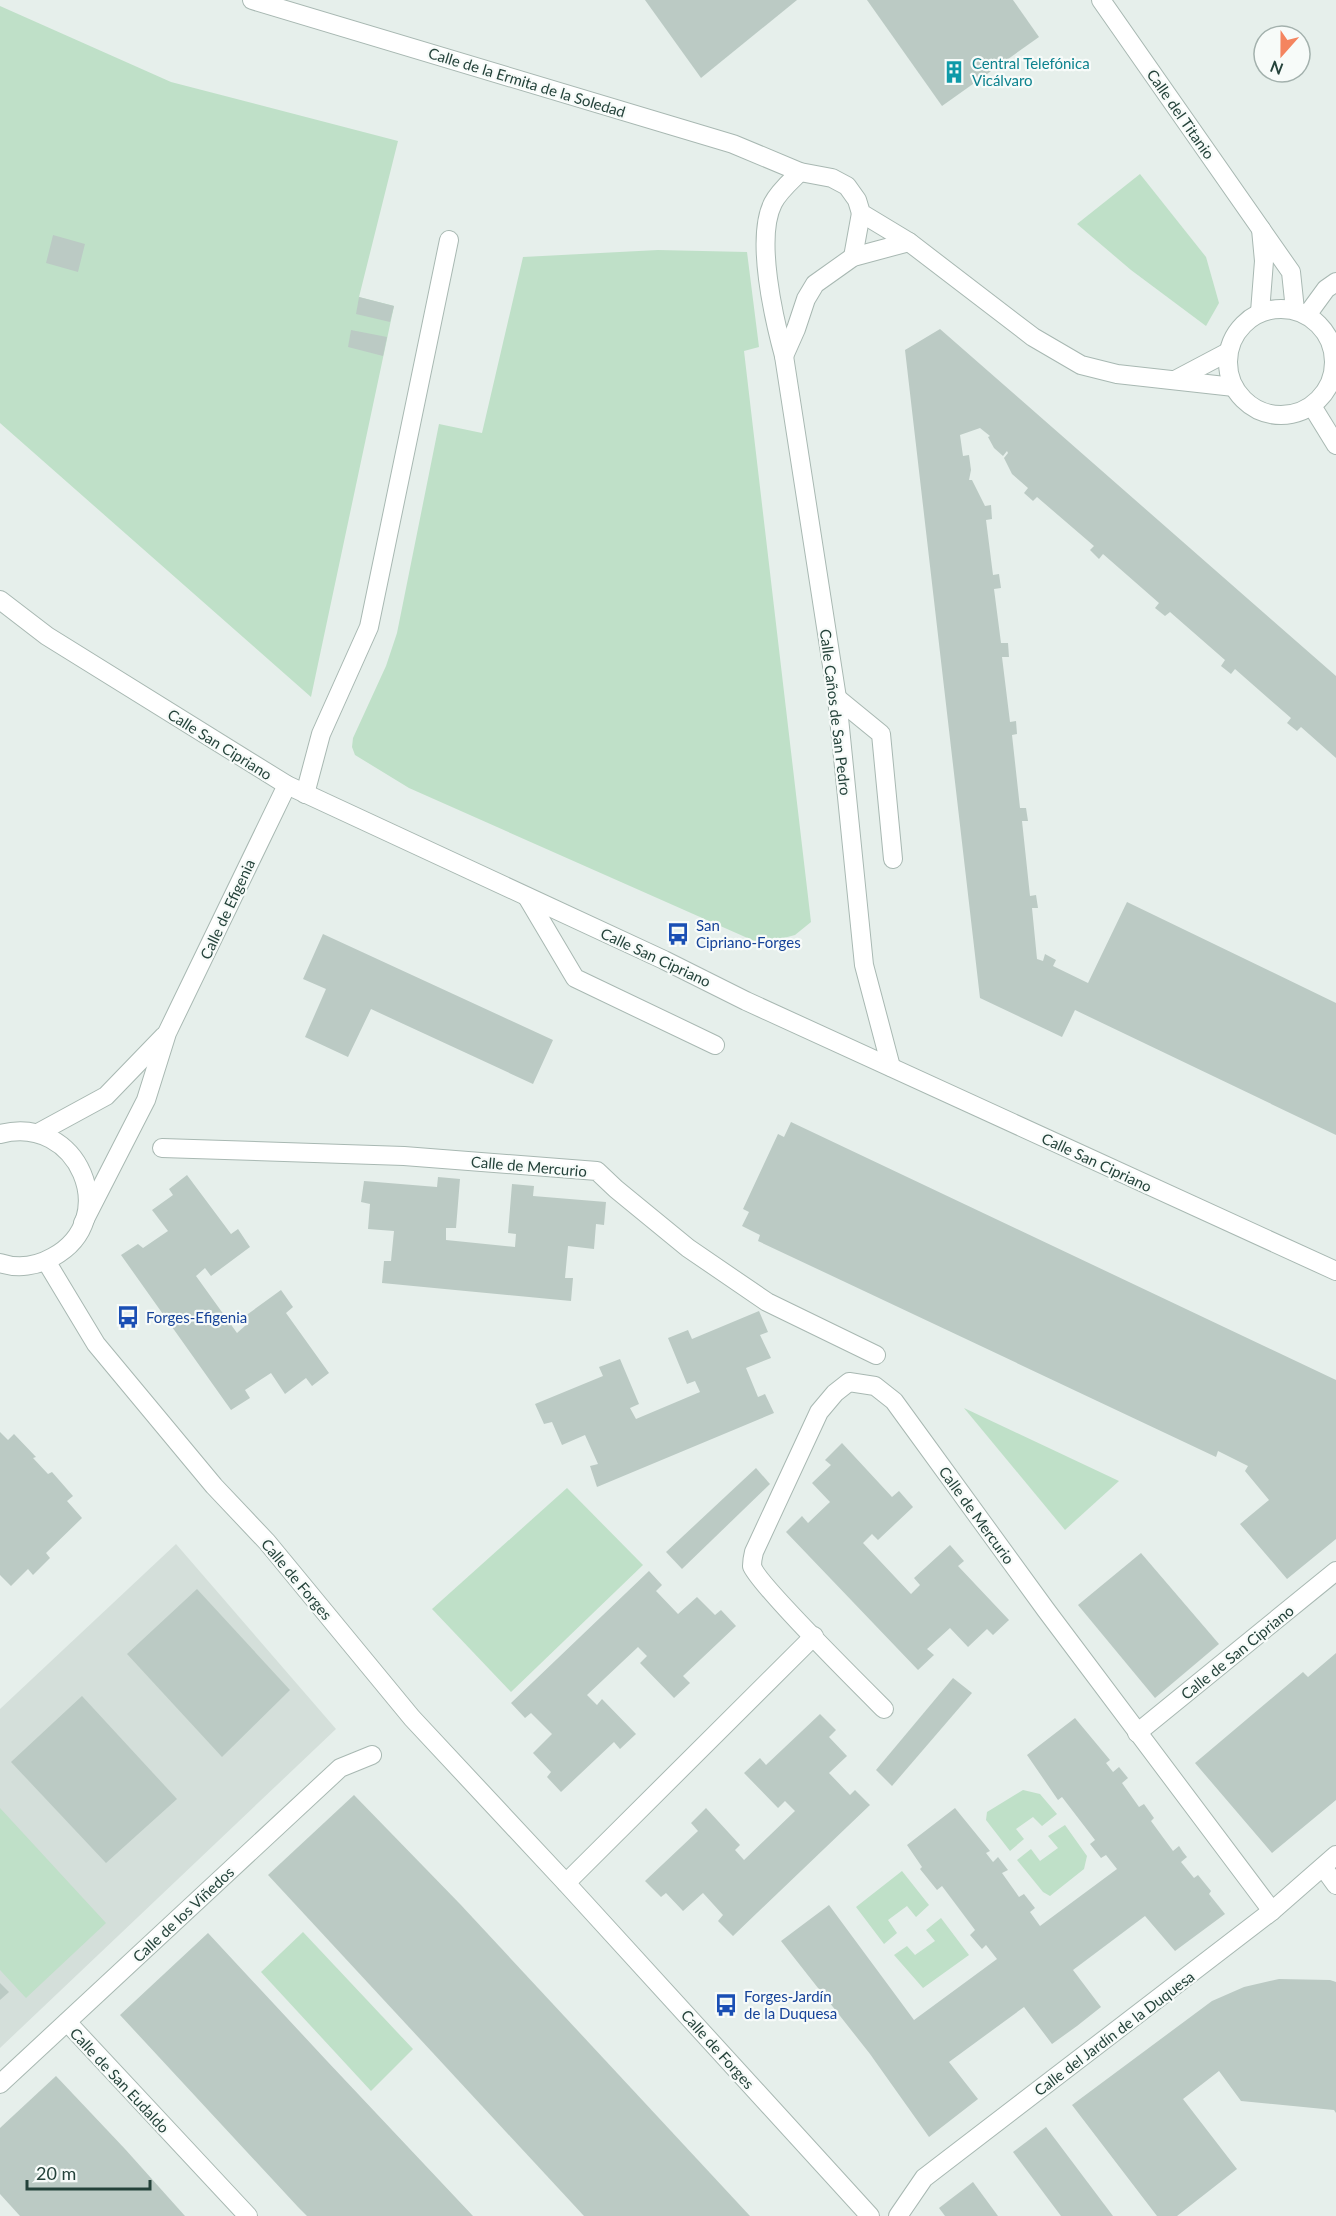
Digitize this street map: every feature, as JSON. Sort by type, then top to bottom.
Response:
[{"type":"street","name":"Calle de la Ermita de la Soledad","points":[[252,0],[733,144],[800,172],[832,178],[847,186],[857,200],[861,213]]},
{"type":"street","name":"Calle del Titanio","points":[[1101,0],[1291,272],[1301,312]]},
{"type":"street","name":"Calle Caños de San Pedro","points":[[800,172],[773,202],[766,230],[768,276],[773,314],[784,356],[837,698],[864,965],[891,1067]]},
{"type":"street","points":[[853,257],[861,213],[909,242],[1033,337],[1081,364],[1118,374],[1234,387]]},
{"type":"street","name":"Calle del Titanio","points":[[1260,312],[1264,261],[1261,228]]},
{"type":"street","points":[[305,794],[321,734],[369,627],[449,240]]},
{"type":"street","points":[[784,356],[806,298],[815,285],[853,257],[909,242]]},
{"type":"street","points":[[1301,312],[1336,282]]},
{"type":"street","points":[[1277,308],[1301,312],[1320,325],[1330,339],[1335,372],[1322,397],[1311,406],[1295,414],[1277,416],[1260,411],[1244,402],[1234,387],[1228,370],[1228,352],[1234,335],[1245,321],[1260,312],[1277,308]]},
{"type":"street","points":[[1175,380],[1228,352]]},
{"type":"street","points":[[1311,406],[1336,446]]},
{"type":"street","name":"Calle San Cipriano","points":[[0,600],[47,636],[286,785],[1336,1271]]},
{"type":"street","points":[[837,698],[881,734],[893,859]]},
{"type":"street","name":"Calle de Efigenia","points":[[46,1261],[60,1254],[72,1243],[146,1101],[167,1032],[286,785]]},
{"type":"street","points":[[527,897],[575,978],[715,1045]]},
{"type":"street","name":"Calle de Efigenia","points":[[38,1133],[106,1096],[167,1032]]},
{"type":"street","points":[[3,1131],[23,1130],[38,1133],[64,1147],[80,1166],[86,1180],[88,1195],[84,1223]]},
{"type":"street","name":"Calle de Mercurio","points":[[162,1148],[404,1156],[597,1171],[688,1248],[767,1302],[876,1355]]},
{"type":"street","points":[[0,1263],[23,1266],[46,1261]]},
{"type":"street","name":"Calle de Forges","points":[[46,1261],[96,1344],[232,1507],[267,1542],[412,1718],[870,2216]]},
{"type":"street","name":"Calle de Mercurio","points":[[814,1636],[759,1578],[752,1566],[754,1552],[819,1412],[835,1393],[849,1382],[875,1386],[894,1401],[1137,1733],[1272,1911]]},
{"type":"street","name":"Calle de San Cipriano","points":[[1137,1733],[1336,1571]]},
{"type":"street","points":[[566,1883],[814,1636],[884,1709]]},
{"type":"street","name":"Calle de los Viñedos","points":[[0,2084],[340,1768],[372,1755]]},
{"type":"street","points":[[1329,1861],[1336,1885]]},
{"type":"street","name":"Calle del Jardín de la Duquesa","points":[[898,2216],[924,2178],[1272,1911],[1329,1861]]},
{"type":"street","name":"Calle de San Eudaldo","points":[[67,2022],[249,2216]]},
{"type":"shaded area","points":[[176,1544],[336,1729],[0,2048],[0,1709]]},
{"type":"green space","points":[[0,6],[171,82],[398,141],[359,297],[394,306],[311,697],[0,423]]},
{"type":"green space","points":[[1140,174],[1206,257],[1219,303],[1206,326],[1131,270],[1077,224]]},
{"type":"green space","points":[[658,250],[747,252],[759,347],[744,351],[811,922],[795,935],[761,944],[409,788],[355,755],[352,747],[353,738],[386,666],[397,633],[439,424],[482,433],[523,257]]},
{"type":"green space","points":[[964,1408],[1119,1481],[1065,1530]]},
{"type":"green space","points":[[567,1488],[643,1565],[511,1692],[432,1609]]},
{"type":"green space","points":[[1023,1790],[1040,1794],[1057,1814],[1042,1826],[1033,1817],[1016,1829],[1024,1839],[1010,1851],[986,1820],[987,1812]]},
{"type":"green space","points":[[0,1808],[106,1923],[26,1998],[0,1970]]},
{"type":"green space","points":[[1065,1825],[1087,1856],[1084,1869],[1050,1896],[1043,1892],[1017,1860],[1031,1849],[1040,1861],[1058,1848],[1048,1836]]},
{"type":"green space","points":[[902,1871],[929,1905],[916,1917],[907,1906],[888,1920],[897,1933],[884,1944],[856,1907]]},
{"type":"green space","points":[[941,1918],[969,1955],[923,1988],[894,1955],[907,1946],[915,1955],[935,1941],[926,1930]]},
{"type":"green space","points":[[303,1932],[413,2049],[371,2091],[261,1972]]},
{"type":"building","points":[[645,0],[797,0],[701,78]]},
{"type":"building","name":"Central Telefónica Vicálvaro","points":[[867,0],[1013,0],[1039,37],[942,106]]},
{"type":"building","points":[[53,235],[85,244],[78,272],[46,263]]},
{"type":"building","points":[[359,297],[394,306],[390,322],[356,314]]},
{"type":"building","points":[[940,329],[1336,676],[1336,758],[1301,727],[1297,731],[1287,723],[1291,718],[1235,669],[1231,674],[1221,666],[1225,660],[1170,612],[1165,616],[1155,608],[1159,603],[1103,554],[1099,559],[1090,550],[1094,546],[1037,497],[1033,501],[1024,493],[1028,488],[1012,474],[1004,458],[1007,451],[1003,456],[994,448],[988,437],[990,436],[980,428],[960,435],[963,456],[969,455],[971,470],[969,480],[972,480],[985,506],[991,505],[992,519],[986,520],[993,575],[999,574],[1001,588],[994,589],[1001,643],[1008,643],[1009,657],[1002,657],[1010,722],[1016,721],[1017,734],[1012,735],[1020,808],[1026,808],[1028,821],[1022,821],[1030,896],[1036,895],[1038,908],[1032,908],[1037,959],[1043,961],[1045,954],[1056,960],[1053,966],[1088,983],[1127,902],[1336,1003],[1336,1135],[1075,1010],[1062,1037],[980,998],[905,350]]},
{"type":"building","points":[[351,330],[387,337],[383,356],[348,347]]},
{"type":"building","points":[[323,934],[553,1040],[533,1084],[371,1009],[348,1057],[305,1037],[326,989],[303,979]]},
{"type":"building","points":[[791,1122],[1336,1380],[1336,1539],[1287,1579],[1240,1524],[1269,1500],[1245,1471],[1248,1466],[1218,1451],[1216,1457],[758,1241],[760,1235],[742,1226],[749,1212],[743,1209],[778,1134],[784,1137]]},
{"type":"building","points":[[187,1175],[231,1234],[238,1229],[250,1247],[211,1276],[205,1268],[196,1276],[237,1333],[246,1325],[241,1319],[281,1290],[293,1307],[286,1313],[329,1373],[312,1386],[306,1378],[285,1394],[271,1373],[245,1390],[250,1398],[231,1410],[121,1255],[138,1244],[143,1248],[168,1231],[152,1210],[173,1195],[169,1189]]},
{"type":"building","points":[[438,1177],[460,1179],[456,1228],[446,1228],[446,1240],[515,1247],[516,1234],[508,1233],[512,1184],[534,1186],[533,1196],[606,1202],[604,1225],[596,1224],[594,1249],[568,1246],[565,1278],[573,1278],[571,1301],[382,1283],[384,1261],[391,1261],[394,1231],[368,1229],[370,1204],[361,1202],[364,1181],[437,1187]]},
{"type":"building","points":[[759,1311],[768,1332],[760,1335],[771,1358],[746,1368],[758,1397],[765,1394],[774,1413],[597,1487],[590,1466],[598,1464],[585,1435],[562,1445],[552,1422],[544,1424],[535,1404],[603,1376],[599,1367],[620,1359],[639,1404],[630,1408],[636,1419],[700,1392],[695,1381],[687,1384],[668,1338],[688,1330],[692,1339]]},
{"type":"building","points":[[0,1432],[8,1440],[14,1434],[36,1457],[33,1458],[48,1474],[52,1472],[73,1496],[67,1501],[82,1518],[46,1553],[50,1558],[33,1575],[28,1569],[11,1586],[0,1575]]},
{"type":"building","points":[[842,1443],[892,1497],[899,1491],[913,1507],[878,1540],[872,1534],[863,1543],[911,1594],[920,1585],[914,1578],[950,1545],[964,1561],[958,1566],[1009,1620],[993,1635],[987,1629],[968,1647],[950,1628],[927,1649],[934,1655],[918,1670],[786,1532],[802,1516],[808,1523],[830,1502],[812,1483],[831,1465],[825,1460]]},
{"type":"building","points":[[756,1468],[770,1484],[682,1569],[666,1552]]},
{"type":"building","points":[[1141,1553],[1219,1644],[1155,1698],[1078,1605]]},
{"type":"building","points":[[649,1571],[662,1585],[656,1591],[678,1614],[697,1597],[715,1615],[721,1610],[736,1626],[683,1676],[690,1683],[674,1698],[640,1663],[647,1656],[638,1647],[587,1695],[597,1705],[602,1699],[636,1734],[620,1749],[614,1742],[561,1792],[547,1777],[551,1772],[533,1753],[552,1734],[531,1713],[525,1718],[511,1703]]},
{"type":"building","points":[[197,1589],[290,1690],[222,1757],[127,1654]]},
{"type":"building","points":[[1336,1653],[1336,1800],[1272,1853],[1195,1763],[1303,1672],[1308,1677]]},
{"type":"building","points":[[953,1678],[972,1693],[892,1786],[876,1770]]},
{"type":"building","points":[[82,1696],[177,1799],[106,1863],[11,1762]]},
{"type":"building","points":[[820,1714],[836,1730],[829,1737],[847,1756],[829,1773],[850,1795],[855,1790],[870,1805],[733,1936],[718,1921],[723,1915],[703,1893],[683,1911],[666,1893],[661,1897],[645,1881],[698,1831],[691,1823],[706,1808],[740,1845],[735,1850],[744,1860],[795,1811],[785,1801],[778,1808],[744,1773],[760,1758],[766,1765]]},
{"type":"building","points":[[1075,1718],[1110,1760],[1106,1763],[1113,1772],[1119,1767],[1128,1778],[1122,1783],[1139,1807],[1144,1804],[1154,1818],[1151,1821],[1173,1851],[1179,1846],[1187,1857],[1181,1862],[1194,1878],[1198,1875],[1225,1914],[1175,1951],[1145,1916],[1073,1970],[1101,2007],[1077,2026],[1052,2044],[1024,2007],[949,2062],[978,2099],[929,2137],[870,2054],[781,1941],[829,1905],[914,2020],[997,1959],[986,1945],[982,1949],[970,1935],[975,1930],[942,1886],[937,1890],[920,1869],[922,1867],[907,1845],[955,1808],[990,1851],[986,1853],[993,1862],[998,1857],[1008,1870],[1002,1873],[1019,1897],[1024,1894],[1035,1908],[1030,1912],[1040,1926],[1117,1869],[1106,1855],[1101,1858],[1090,1844],[1095,1840],[1062,1797],[1058,1800],[1027,1755]]},
{"type":"building","points":[[354,1795],[460,1904],[750,2216],[584,2216],[268,1875]]},
{"type":"building","points":[[208,1933],[473,2216],[307,2216],[298,2207],[120,2015]]},
{"type":"building","points":[[1279,1979],[1336,1982],[1336,2113],[1334,2110],[1241,2101],[1219,2071],[1183,2099],[1237,2169],[1177,2216],[1157,2216],[1072,2105],[1212,2001],[1244,1987]]},
{"type":"building","points":[[0,1983],[9,1992],[0,2000]]},
{"type":"building","points":[[56,2076],[185,2216],[20,2216],[0,2194],[0,2128]]},
{"type":"building","points":[[1046,2127],[1113,2216],[1061,2216],[1013,2152]]},
{"type":"building","points":[[973,2182],[998,2216],[945,2216],[939,2208]]},
{"type":"place","name":"Central Telefónica Vicálvaro","points":[[954,72]]},
{"type":"place","name":"San Cipriano-Forges","points":[[678,934]]},
{"type":"place","name":"Forges-Efigenia","points":[[128,1317]]},
{"type":"place","name":"Forges-Jardín de la Duquesa","points":[[726,2005]]}]
